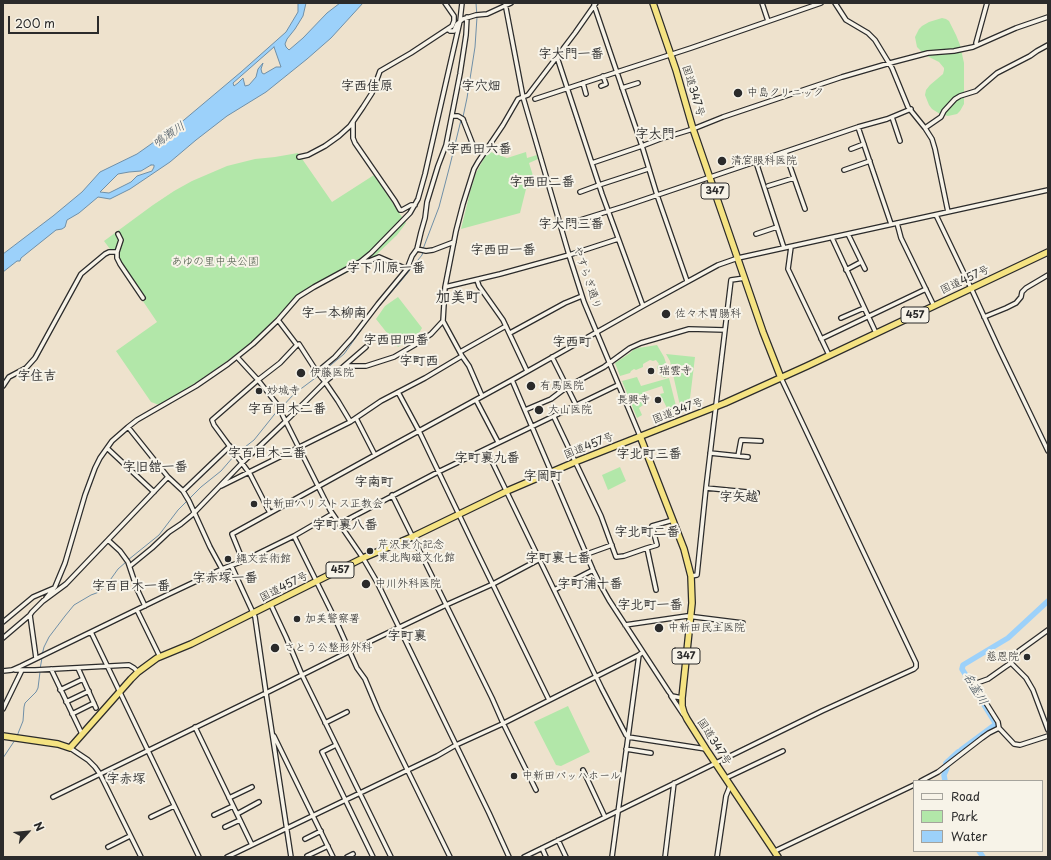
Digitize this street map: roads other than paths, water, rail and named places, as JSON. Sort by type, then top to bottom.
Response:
[{"type":"highway","name":"国道347号","points":[[653,3],[671,54],[693,128],[781,378],[716,407],[640,436],[684,549],[691,576],[691,617],[682,706],[687,720],[778,857]]},
{"type":"highway","name":"国道457号","points":[[781,378],[1048,252]]},
{"type":"highway","name":"国道457号","points":[[70,748],[138,672],[157,658],[191,644],[363,558],[412,537],[507,491],[640,436]]},
{"type":"highway","points":[[3,736],[58,744],[70,748]]},
{"type":"street","points":[[299,157],[308,155],[334,140],[344,132],[364,107],[372,93],[380,72],[452,26],[454,16],[445,3]]},
{"type":"street","points":[[3,638],[30,615],[55,588],[65,563],[90,479],[107,448],[118,435],[142,417],[196,386],[237,357],[278,320],[298,296],[360,262],[371,253],[410,213],[420,193],[426,174],[460,21],[462,3]]},
{"type":"street","points":[[448,29],[450,31],[454,31],[460,21],[467,17],[487,14],[511,3]]},
{"type":"street","points":[[762,3],[768,21]]},
{"type":"street","points":[[535,100],[821,3]]},
{"type":"street","points":[[835,3],[848,22],[871,36],[890,63],[908,107],[932,139],[948,212]]},
{"type":"street","points":[[976,43],[987,3]]},
{"type":"street","name":"やすらぎ通り","points":[[506,4],[523,97],[569,256],[582,296],[640,436]]},
{"type":"street","points":[[482,396],[469,366],[443,321],[445,287],[463,204],[474,169],[518,99],[528,95],[595,4]]},
{"type":"street","points":[[595,4],[642,146],[648,169],[687,281]]},
{"type":"street","points":[[421,250],[421,232],[427,202],[446,145],[452,116],[466,35],[467,17]]},
{"type":"street","points":[[592,163],[723,117],[890,63],[928,53],[973,48],[1016,28],[1048,17]]},
{"type":"street","points":[[925,128],[941,116],[955,99],[976,91],[989,78],[1048,45]]},
{"type":"street","points":[[557,57],[608,212],[643,306]]},
{"type":"street","points":[[600,86],[606,84],[603,76]]},
{"type":"street","points":[[622,88],[638,83]]},
{"type":"street","points":[[583,84],[586,94]]},
{"type":"street","points":[[561,226],[657,196],[858,127],[892,117],[911,109]]},
{"type":"street","points":[[452,116],[458,116],[463,119],[473,145],[483,154]]},
{"type":"street","points":[[892,117],[900,141]]},
{"type":"street","points":[[353,122],[353,138],[355,143],[400,210],[411,205],[415,205]]},
{"type":"street","points":[[858,127],[891,224]]},
{"type":"street","points":[[851,149],[864,144]]},
{"type":"street","points":[[785,152],[805,209]]},
{"type":"street","points":[[844,170],[870,160]]},
{"type":"street","points":[[756,162],[784,248]]},
{"type":"street","points":[[580,192],[648,169]]},
{"type":"street","points":[[768,186],[794,178]]},
{"type":"street","points":[[244,561],[232,534],[718,265],[738,258],[1048,190]]},
{"type":"street","points":[[936,215],[1048,451]]},
{"type":"street","points":[[897,223],[901,238],[934,306]]},
{"type":"street","points":[[756,234],[777,227]]},
{"type":"street","points":[[118,234],[121,240],[117,252],[117,258],[143,298]]},
{"type":"street","points":[[848,234],[865,269]]},
{"type":"street","points":[[832,238],[876,333]]},
{"type":"street","points":[[445,287],[569,256],[618,239]]},
{"type":"street","points":[[318,374],[352,338],[407,268],[412,256],[421,250],[437,249],[454,242]]},
{"type":"street","points":[[791,247],[788,269],[829,355]]},
{"type":"street","points":[[3,386],[9,377],[26,368],[35,358],[81,274],[105,254],[109,252],[117,252]]},
{"type":"street","points":[[360,262],[369,261],[379,257],[407,268]]},
{"type":"street","points":[[846,270],[861,262]]},
{"type":"street","points":[[984,317],[1016,303],[1026,288],[1048,275]]},
{"type":"street","points":[[691,576],[697,575],[731,280],[745,278]]},
{"type":"street","points":[[477,280],[479,286],[503,320],[527,371]]},
{"type":"street","points":[[821,339],[926,289]]},
{"type":"street","points":[[510,333],[565,303],[582,296]]},
{"type":"street","points":[[841,318],[864,308]]},
{"type":"street","points":[[278,320],[297,345],[299,344],[318,374],[338,401],[350,422]]},
{"type":"street","points":[[344,366],[366,366],[394,358],[431,334],[443,321]]},
{"type":"street","points":[[220,486],[350,422],[381,401],[425,378],[506,326]]},
{"type":"street","points":[[525,410],[551,399],[567,387],[610,364],[621,354],[635,345],[689,329],[725,330]]},
{"type":"street","points":[[270,514],[249,472],[214,425],[212,420],[280,363],[297,345]]},
{"type":"street","points":[[130,566],[194,512],[325,382],[366,347]]},
{"type":"street","points":[[237,357],[278,404],[332,514],[363,558],[377,582],[489,813],[508,857]]},
{"type":"street","points":[[552,357],[576,405]]},
{"type":"street","points":[[524,857],[822,711],[914,669],[916,666],[916,663],[781,378]]},
{"type":"street","points":[[512,380],[593,570],[609,600],[687,720]]},
{"type":"street","points":[[339,524],[498,442],[618,385]]},
{"type":"street","points":[[398,392],[419,431],[549,700]]},
{"type":"street","points":[[476,400],[498,442]]},
{"type":"street","points":[[554,416],[601,516],[616,556],[624,556],[656,545],[652,526],[673,520]]},
{"type":"street","points":[[356,418],[375,454]]},
{"type":"street","points":[[128,427],[168,477],[183,491],[222,569]]},
{"type":"street","points":[[738,456],[741,440],[761,441]]},
{"type":"street","points":[[183,491],[230,446]]},
{"type":"street","points":[[107,448],[154,492]]},
{"type":"street","points":[[486,449],[596,677],[626,735],[628,737],[706,749]]},
{"type":"street","points":[[710,453],[748,457]]},
{"type":"street","points":[[46,598],[66,584],[168,477]]},
{"type":"street","points":[[706,488],[758,493]]},
{"type":"street","points":[[392,496],[536,790]]},
{"type":"street","points":[[12,670],[222,569],[244,561],[294,536],[332,514]]},
{"type":"street","points":[[294,536],[450,857]]},
{"type":"street","points":[[108,540],[120,551],[130,566],[132,575],[145,606]]},
{"type":"street","points":[[587,554],[612,544]]},
{"type":"street","points":[[647,548],[656,590]]},
{"type":"street","points":[[53,797],[350,651],[493,584],[540,559]]},
{"type":"street","points":[[231,566],[255,617],[291,857]]},
{"type":"street","points":[[554,590],[593,570]]},
{"type":"street","points":[[3,622],[33,597],[55,588]]},
{"type":"street","points":[[270,605],[325,723],[391,857]]},
{"type":"street","points":[[137,610],[160,657]]},
{"type":"street","points":[[30,615],[36,658]]},
{"type":"street","points":[[625,625],[681,617],[743,623]]},
{"type":"street","points":[[1048,630],[1019,651],[1011,662],[988,679],[974,684],[998,722],[999,728],[1014,744],[1020,745],[1048,736]]},
{"type":"street","points":[[91,632],[199,857]]},
{"type":"street","points":[[227,857],[437,756],[456,745],[596,677],[643,652]]},
{"type":"street","points":[[612,857],[639,655]]},
{"type":"street","points":[[1011,662],[1026,678],[1034,690],[1048,730]]},
{"type":"street","points":[[3,671],[129,665],[138,672]]},
{"type":"street","points":[[78,668],[96,708]]},
{"type":"street","points":[[49,669],[82,734]]},
{"type":"street","points":[[3,709],[22,670]]},
{"type":"street","points":[[60,690],[83,679]]},
{"type":"street","points":[[66,702],[89,691]]},
{"type":"street","points":[[669,692],[672,696],[682,698]]},
{"type":"street","points":[[72,714],[94,703]]},
{"type":"street","points":[[325,723],[347,712]]},
{"type":"street","points":[[195,727],[252,845]]},
{"type":"street","points":[[923,780],[938,772],[989,732],[999,728]]},
{"type":"street","points":[[272,734],[333,857]]},
{"type":"street","points":[[336,744],[322,752],[373,857]]},
{"type":"street","points":[[70,748],[88,760],[100,774],[141,857]]},
{"type":"street","points":[[626,749],[651,753]]},
{"type":"street","points":[[726,778],[783,751]]},
{"type":"street","points":[[583,770],[605,817]]},
{"type":"street","points":[[664,857],[674,783]]},
{"type":"street","points":[[717,857],[726,796],[731,785]]},
{"type":"street","points":[[775,851],[913,785]]},
{"type":"street","points":[[229,798],[252,787]]},
{"type":"street","points":[[237,814],[259,802]]},
{"type":"street","points":[[151,817],[174,806]]},
{"type":"street","points":[[214,815],[233,806]]},
{"type":"street","points":[[225,827],[240,820]]},
{"type":"street","points":[[305,838],[320,831]]},
{"type":"street","points":[[108,848],[130,836]]},
{"type":"street","points":[[558,840],[566,857]]},
{"type":"street","points":[[307,856],[328,846]]},
{"type":"street","points":[[542,848],[546,857]]},
{"type":"street","points":[[347,857],[353,854]]},
{"type":"water","name":"鳴瀬川","points":[[298,3],[306,3],[303,16],[285,44],[289,50],[327,13],[340,3],[363,3],[331,38],[266,92],[227,116],[170,162],[130,189],[110,199],[98,197],[79,213],[67,220],[65,227],[56,230],[21,258],[20,261],[17,261],[3,272],[3,254],[82,192],[100,172],[137,154],[178,125],[286,32],[298,12]],"holes":[[[274,47],[281,67],[276,67],[264,74],[262,73],[261,69],[263,63],[258,69],[256,77],[249,85],[245,86],[243,78],[234,86],[233,83]],[[151,165],[154,165],[152,171],[137,176],[131,182],[109,193],[100,192],[118,174],[141,171]]]},
{"type":"waterway","points":[[463,117],[475,47],[477,17],[476,3]]},
{"type":"waterway","points":[[423,249],[439,207],[461,120]]},
{"type":"waterway","points":[[320,374],[344,354],[374,312],[401,281],[423,252]]},
{"type":"waterway","points":[[281,408],[294,394],[318,376]]},
{"type":"waterway","points":[[236,454],[254,440],[278,410]]},
{"type":"waterway","points":[[128,560],[159,535],[178,510],[201,487],[221,471],[234,456]]},
{"type":"waterway","points":[[42,655],[49,637],[74,605],[99,592],[108,583],[118,569],[126,562]]},
{"type":"waterway","name":"名蓋川","points":[[961,750],[996,724],[962,669],[963,665],[1008,638],[1048,601]]},
{"type":"waterway","points":[[40,669],[42,658]]},
{"type":"waterway","points":[[17,736],[23,721],[25,703],[38,688],[40,672]]},
{"type":"waterway","points":[[265,697],[284,825]]},
{"type":"waterway","points":[[3,758],[15,740]]},
{"type":"waterway","name":"名蓋川","points":[[946,763],[958,752]]},
{"type":"waterway","name":"名蓋川","points":[[945,780],[944,775],[947,768]]},
{"type":"waterway","points":[[285,833],[289,857]]},
{"type":"waterway","name":"名蓋川","points":[[980,852],[983,857]]},
{"type":"place","name":"中島クリニック","points":[[738,93]]},
{"type":"place","name":"清宮眼科医院","points":[[722,161]]},
{"type":"place","name":"佐々木胃腸科","points":[[666,314]]},
{"type":"place","name":"瑞雲寺","points":[[651,371]]},
{"type":"place","name":"伊藤医院","points":[[301,373]]},
{"type":"place","name":"有馬医院","points":[[531,386]]},
{"type":"place","name":"妙城寺","points":[[259,391]]},
{"type":"place","name":"長興寺","points":[[658,400]]},
{"type":"place","name":"大山医院","points":[[539,410]]},
{"type":"place","name":"中新田ハリストス正教会","points":[[254,504]]},
{"type":"place","name":"芹沢長介記念 東北陶磁文化館","points":[[370,551]]},
{"type":"place","name":"縄文芸術館","points":[[228,559]]},
{"type":"place","name":"中川外科医院","points":[[366,584]]},
{"type":"place","name":"加美警察署","points":[[297,619]]},
{"type":"place","name":"中新田民主医院","points":[[659,628]]},
{"type":"place","name":"さとう公整形外科","points":[[275,648]]},
{"type":"place","name":"慈恩院","points":[[1027,657]]},
{"type":"place","name":"中新田バッハホール","points":[[514,776]]},
{"type":"district","name":"字大門一番","points":[[571,54]]},
{"type":"district","name":"字西佳原","points":[[367,86]]},
{"type":"district","name":"字穴畑","points":[[481,86]]},
{"type":"district","name":"字大門","points":[[655,134]]},
{"type":"district","name":"字西田六番","points":[[479,149]]},
{"type":"district","name":"字西田二番","points":[[542,182]]},
{"type":"district","name":"字大門三番","points":[[571,224]]},
{"type":"district","name":"字西田一番","points":[[503,250]]},
{"type":"district","name":"字下川原一番","points":[[386,268]]},
{"type":"district","name":"加美町","points":[[458,298]]},
{"type":"district","name":"字一本柳南","points":[[334,313]]},
{"type":"district","name":"字西田四番","points":[[396,340]]},
{"type":"district","name":"字西町","points":[[572,342]]},
{"type":"district","name":"字町西","points":[[419,361]]},
{"type":"district","name":"字住吉","points":[[37,376]]},
{"type":"district","name":"字百目木二番","points":[[287,409]]},
{"type":"district","name":"字百目木三番","points":[[267,453]]},
{"type":"district","name":"字北町三番","points":[[649,454]]},
{"type":"district","name":"字町裏九番","points":[[487,458]]},
{"type":"district","name":"字旧舘一番","points":[[155,467]]},
{"type":"district","name":"字岡町","points":[[543,476]]},
{"type":"district","name":"字南町","points":[[374,482]]},
{"type":"district","name":"字矢越","points":[[739,497]]},
{"type":"district","name":"字町裏八番","points":[[345,525]]},
{"type":"district","name":"字北町二番","points":[[647,532]]},
{"type":"district","name":"字町裏七番","points":[[558,558]]},
{"type":"district","name":"字赤塚一番","points":[[225,578]]},
{"type":"district","name":"字町浦十番","points":[[590,584]]},
{"type":"district","name":"字百目木一番","points":[[131,586]]},
{"type":"district","name":"字北町一番","points":[[650,605]]},
{"type":"district","name":"字町裏","points":[[407,636]]},
{"type":"district","name":"字赤塚","points":[[126,779]]},
{"type":"park label","name":"あゆの里中央公園","points":[[215,262]]}]
